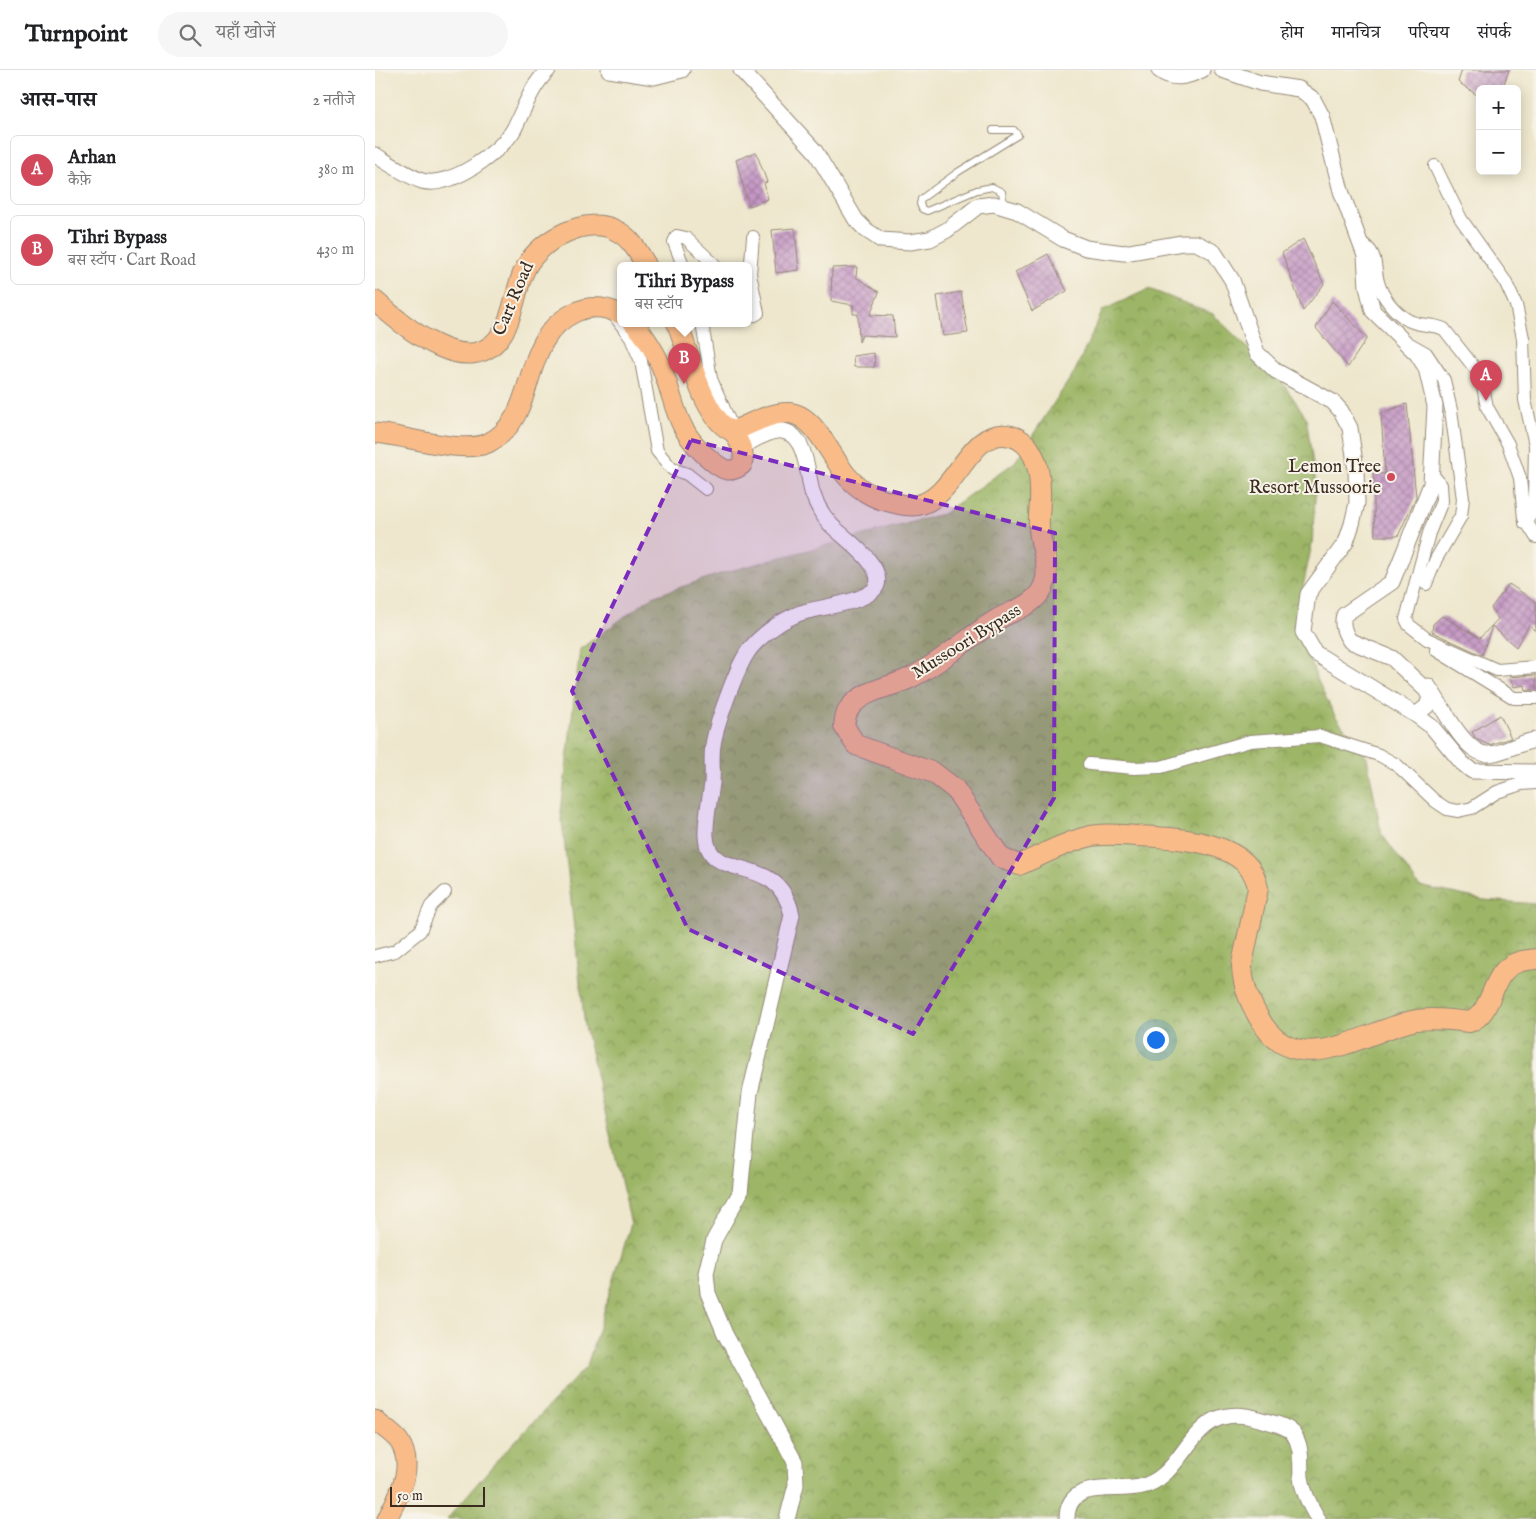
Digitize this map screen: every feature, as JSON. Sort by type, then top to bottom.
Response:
[{"type":"highway","name":"Cart Road","points":[[375,302],[401,324],[427,340],[454,353],[469,354],[483,350],[495,342],[504,331],[525,268],[534,253],[555,238],[576,228],[596,225],[616,230],[630,241],[644,262]]},
{"type":"highway","points":[[679,327],[706,400],[719,422],[737,439]]},
{"type":"highway","name":"Mussoori Bypass","points":[[737,439],[769,416],[789,413],[798,415],[813,426],[846,476],[858,486],[886,502],[904,505],[917,505],[930,500],[944,490],[976,447],[988,438],[1010,436],[1019,439],[1029,447],[1040,477],[1039,528],[1047,570],[1041,591],[1031,602],[998,619],[931,666],[910,678],[876,690],[852,705],[846,714],[844,726],[856,745],[934,773],[955,789],[1001,858],[1019,865],[1057,846],[1088,836],[1107,835],[1194,840],[1221,849],[1243,861],[1256,879],[1258,888],[1242,977],[1251,1004],[1265,1028],[1285,1046],[1298,1051],[1330,1049],[1353,1043],[1388,1028],[1415,1020],[1469,1022],[1485,1011],[1499,978],[1507,969],[1516,963],[1536,959]]},
{"type":"main road","points":[[375,433],[448,446],[486,444],[505,428],[525,398],[535,358],[554,325],[565,317],[581,310],[594,308],[615,312]]},
{"type":"main road","points":[[636,327],[657,357],[683,431],[693,445],[720,467],[731,471],[742,466],[737,439]]},
{"type":"main road","points":[[375,1420],[399,1441],[408,1467],[387,1519]]},
{"type":"street","points":[[375,155],[421,180],[437,182],[447,180],[493,153],[505,141],[514,129],[528,96],[549,70]]},
{"type":"street","points":[[609,70],[654,76],[682,70]]},
{"type":"street","points":[[741,70],[815,151],[856,220],[881,240],[910,242],[930,239],[947,230],[978,206],[994,204],[1004,205],[1063,239],[1086,248],[1125,253],[1182,243],[1196,243],[1214,252],[1232,280],[1257,352],[1276,371],[1333,402],[1341,411],[1350,428],[1356,470],[1357,503],[1346,542],[1308,594],[1303,632],[1315,654],[1416,714],[1432,726],[1462,763],[1472,771],[1536,772]]},
{"type":"street","points":[[1159,70],[1171,77],[1181,77],[1202,70]]},
{"type":"street","points":[[1222,70],[1259,83],[1299,89],[1313,99],[1322,116],[1341,191],[1365,256],[1367,287],[1373,311],[1417,354],[1426,368],[1432,386],[1435,406],[1432,474],[1427,493],[1392,582],[1343,615],[1342,620],[1350,641],[1392,658],[1411,675],[1430,697],[1427,706],[1416,714]]},
{"type":"street","points":[[1435,166],[1461,219],[1505,281],[1516,305],[1523,338],[1524,388],[1534,438],[1536,476],[1532,511],[1525,523]]},
{"type":"street","points":[[682,262],[674,242],[677,236],[686,238],[712,262]]},
{"type":"street","points":[[751,262],[753,237]]},
{"type":"street","points":[[1360,242],[1373,252],[1378,282],[1391,306],[1414,324],[1437,326],[1444,329],[1481,376],[1487,408],[1508,444],[1520,478],[1525,523],[1536,537]]},
{"type":"street","points":[[752,284],[758,313],[755,315],[752,312]]},
{"type":"street","points":[[624,327],[641,361],[657,451],[672,469],[690,476],[706,489]]},
{"type":"street","points":[[703,327],[711,379],[737,439],[782,431],[794,436],[798,440],[806,463],[818,508],[830,524],[865,555],[878,576],[874,590],[869,594],[803,612],[781,623],[761,638],[746,654],[731,691],[713,746],[712,781],[706,835],[707,846],[713,856],[724,864],[763,874],[775,882],[784,891],[792,915],[750,1094],[740,1193],[714,1240],[706,1273],[708,1293],[725,1334],[795,1462],[797,1485],[787,1519]]},
{"type":"street","points":[[1405,343],[1426,353],[1444,380],[1451,410],[1462,490],[1461,516],[1436,559],[1426,584]]},
{"type":"street","points":[[1432,474],[1441,485],[1443,501],[1429,533],[1405,619],[1420,641],[1477,674],[1499,691],[1514,698],[1536,698]]},
{"type":"street","points":[[1409,625],[1427,639],[1497,670],[1536,667]]},
{"type":"street","points":[[1411,675],[1429,686],[1459,733],[1479,752],[1488,754],[1536,740]]},
{"type":"street","points":[[1089,764],[1134,768],[1161,767],[1250,741],[1315,735],[1332,738],[1368,751],[1397,765],[1435,802],[1447,809],[1472,808],[1497,792],[1521,784],[1536,783]]},
{"type":"street","points":[[375,956],[395,951],[420,931],[431,906],[445,892]]},
{"type":"street","points":[[1067,1519],[1067,1507],[1072,1498],[1082,1492],[1139,1487],[1150,1483],[1169,1468],[1202,1429],[1213,1420],[1231,1415],[1250,1416],[1288,1428],[1293,1434],[1301,1454],[1304,1491],[1318,1519]]},
{"type":"lane","points":[[993,130],[1014,130],[1018,135],[958,172],[921,199],[920,204],[922,210],[927,212],[977,190],[992,187],[1001,192],[1004,205]]},
{"type":"highlighted area","points":[[691,440],[1055,533],[1054,798],[913,1034],[688,929],[572,691]]},
{"type":"green space","points":[[1149,289],[1213,314],[1282,382],[1306,417],[1316,484],[1312,544],[1302,591],[1302,634],[1316,677],[1335,716],[1367,757],[1381,833],[1419,886],[1484,900],[1536,904],[1536,1519],[447,1519],[500,1457],[587,1366],[631,1224],[585,1026],[561,812],[580,649],[652,597],[726,572],[943,514],[1015,462],[1075,371],[1103,310]]},
{"type":"building","points":[[1462,70],[1509,70],[1503,85],[1476,85],[1476,94],[1458,82]]},
{"type":"building","points":[[756,152],[767,182],[764,183],[768,199],[749,206],[736,160]]},
{"type":"building","points":[[795,228],[799,270],[776,273],[772,230]]},
{"type":"building","points":[[1303,239],[1324,284],[1303,311],[1282,253]]},
{"type":"building","points":[[1048,254],[1067,291],[1032,311],[1015,272]]},
{"type":"building","points":[[857,267],[856,277],[879,292],[870,315],[893,316],[895,337],[862,335],[859,342],[858,314],[853,314],[853,305],[831,301],[832,268]]},
{"type":"building","points":[[961,292],[968,333],[943,336],[937,296]]},
{"type":"building","points":[[1332,301],[1367,338],[1348,367],[1316,328]]},
{"type":"building","points":[[874,353],[875,367],[854,367],[853,356]]},
{"type":"building","points":[[1407,404],[1416,497],[1398,536],[1375,536],[1373,473],[1385,474],[1381,413]]},
{"type":"building","points":[[1509,584],[1536,602],[1536,632],[1529,625],[1516,647],[1492,626],[1482,655],[1432,632],[1433,624],[1442,616],[1480,638],[1498,619],[1491,608]]},
{"type":"building","points":[[1536,675],[1536,690],[1526,690],[1525,685],[1514,687],[1509,677]]},
{"type":"building","points":[[1500,715],[1511,738],[1489,745],[1476,739],[1472,732]]},
{"type":"place","name":"Tihri Bypass","points":[[684,384]]},
{"type":"place","name":"Arhan","points":[[1486,401]]},
{"type":"place","name":"Lemon Tree Resort Mussoorie","points":[[1391,477]]}]
